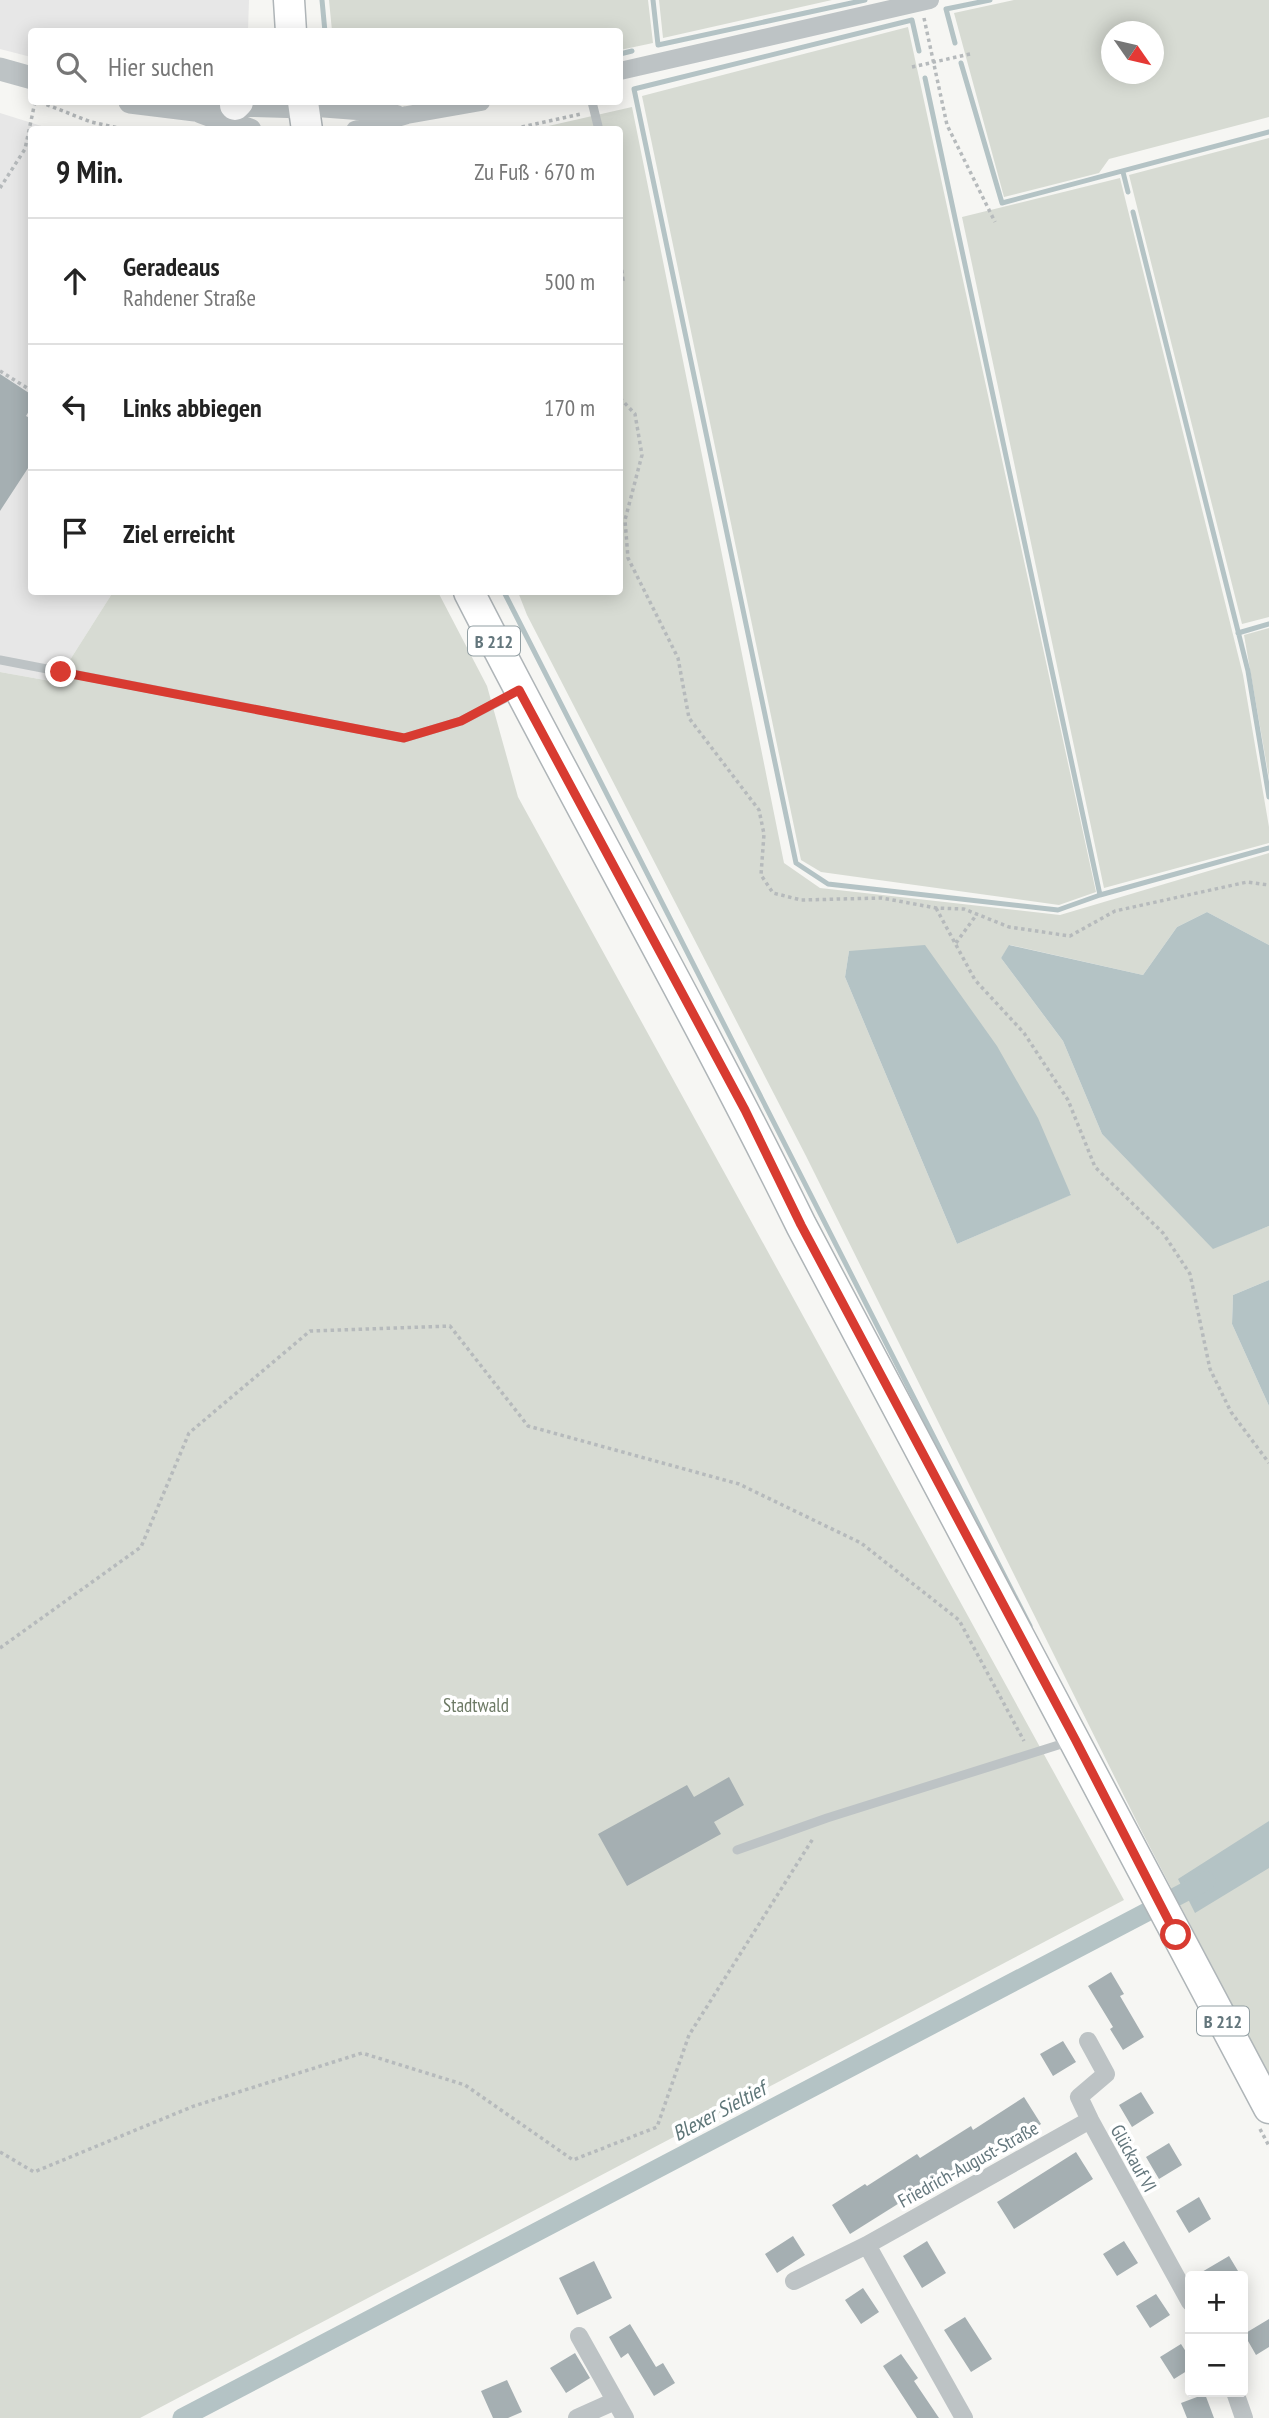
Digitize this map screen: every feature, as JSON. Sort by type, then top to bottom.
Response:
[{"type":"main road","points":[[289,0],[291,28]]},
{"type":"main road","name":"B 212","points":[[471,595],[745,1110],[801,1225],[1269,2108]]},
{"type":"street","points":[[623,70],[925,1]]},
{"type":"street","points":[[0,69],[28,77]]},
{"type":"street","points":[[154,105],[241,112],[407,115]]},
{"type":"street","points":[[369,126],[407,115],[464,105]]},
{"type":"street","name":"Glückauf VI","points":[[1088,2041],[1106,2074],[1079,2097],[1185,2293]]},
{"type":"street","name":"Friedrich-August-Straße","points":[[794,2281],[867,2245],[1090,2120]]},
{"type":"street","points":[[867,2245],[964,2418]]},
{"type":"street","points":[[579,2336],[625,2418]]},
{"type":"street","points":[[1237,2397],[1244,2418]]},
{"type":"street","points":[[576,2418],[615,2401]]},
{"type":"lane","points":[[594,106],[598,126]]},
{"type":"lane","points":[[0,660],[404,738],[461,721],[519,690]]},
{"type":"lane","points":[[737,1850],[827,1818],[1075,1739]]},
{"type":"path","points":[[925,1],[947,125],[995,222]]},
{"type":"path","points":[[912,67],[970,54]]},
{"type":"path","points":[[30,126],[34,105]]},
{"type":"path","points":[[48,105],[109,126]]},
{"type":"path","points":[[522,126],[594,106]]},
{"type":"path","points":[[0,188],[25,149],[28,135]]},
{"type":"path","points":[[0,371],[28,388]]},
{"type":"path","points":[[623,401],[635,414],[642,456],[625,520],[628,558],[678,658],[689,718],[759,810],[764,834],[761,875],[773,893],[801,900],[882,898],[936,908],[964,909],[1009,927],[1070,936],[1115,911],[1247,882],[1269,885]]},
{"type":"path","points":[[936,908],[975,981],[1024,1034],[1068,1100],[1095,1167],[1163,1233],[1190,1274],[1210,1369],[1231,1412],[1269,1463]]},
{"type":"path","points":[[956,943],[977,914]]},
{"type":"path","points":[[0,1648],[141,1547],[189,1433],[310,1331],[450,1326],[528,1426],[739,1483],[861,1544],[959,1620],[1031,1755]]},
{"type":"path","points":[[0,2152],[34,2172],[194,2106],[362,2053],[466,2085],[573,2160],[657,2127],[689,2035],[827,1818]]},
{"type":"shaded area","points":[[0,0],[249,0],[248,28],[28,28],[28,56],[0,49]]},
{"type":"shaded area","points":[[0,113],[41,126],[28,126],[28,595],[111,595],[56,682],[0,672]]},
{"type":"shaded area","points":[[1207,912],[1269,945],[1269,1226],[1213,1249],[1102,1134],[1063,1041],[1001,958],[1009,945],[1143,975],[1177,927]]},
{"type":"shaded area","points":[[925,945],[997,1046],[1038,1118],[1071,1195],[957,1244],[845,977],[849,951]]},
{"type":"shaded area","points":[[1269,1280],[1269,1406],[1232,1324],[1233,1295]]},
{"type":"shaded area","points":[[1269,1821],[1269,1868],[1195,1913],[1178,1879]]},
{"type":"green space","points":[[329,0],[648,0],[653,43],[623,49],[623,28],[332,28]]},
{"type":"green space","points":[[659,0],[832,0],[663,38]]},
{"type":"green space","points":[[1014,0],[1269,0],[1269,117],[1109,159],[1099,173],[1004,197],[954,13]]},
{"type":"green space","points":[[908,27],[1096,892],[1059,905],[821,872],[801,860],[642,96]]},
{"type":"green space","points":[[632,107],[784,863],[820,888],[1060,915],[1269,853],[1269,945],[1207,912],[1177,927],[1143,975],[1010,945],[1001,958],[1063,1041],[1102,1134],[1213,1248],[1269,1226],[1269,1280],[1233,1295],[1232,1324],[1269,1406],[1269,2076],[1140,1828],[806,1156],[527,615],[519,595],[623,595],[623,126],[548,126]],"holes":[[[849,951],[1071,1194],[957,1244],[845,977]]]},
{"type":"green space","points":[[1269,138],[1269,617],[1242,624],[1129,175]]},
{"type":"green space","points":[[1120,178],[1243,675],[1269,827],[1269,843],[1104,888],[962,217]]},
{"type":"green space","name":"Stadtwald","points":[[111,595],[440,595],[487,686],[518,797],[1124,1900],[140,2418],[0,2418],[0,672],[56,682]]},
{"type":"green space","points":[[1269,628],[1269,778],[1244,635]]},
{"type":"building","points":[[0,374],[28,392],[28,468],[0,511]]},
{"type":"building","points":[[729,1777],[744,1805],[714,1822],[721,1834],[627,1886],[598,1834],[687,1785],[694,1797]]},
{"type":"building","points":[[1111,1972],[1124,1994],[1120,1996],[1144,2037],[1123,2050],[1110,2029],[1113,2027],[1088,1986]]},
{"type":"building","points":[[1063,2041],[1076,2062],[1053,2076],[1040,2054]]},
{"type":"building","points":[[1141,2092],[1154,2113],[1132,2127],[1119,2105]]},
{"type":"building","points":[[1024,2097],[1041,2124],[956,2175],[952,2170],[850,2234],[832,2205],[917,2154],[920,2158],[971,2126],[973,2130]]},
{"type":"building","points":[[1169,2143],[1182,2165],[1159,2179],[1146,2157]]},
{"type":"building","points":[[1076,2152],[1093,2179],[1014,2229],[997,2202]]},
{"type":"building","points":[[1199,2197],[1211,2219],[1189,2233],[1176,2211]]},
{"type":"building","points":[[793,2236],[805,2255],[777,2273],[765,2254]]},
{"type":"building","points":[[927,2241],[946,2273],[922,2288],[903,2256]]},
{"type":"building","points":[[1124,2241],[1138,2263],[1117,2276],[1103,2254]]},
{"type":"building","points":[[1229,2256],[1238,2271],[1204,2271]]},
{"type":"building","points":[[594,2261],[612,2298],[577,2315],[559,2278]]},
{"type":"building","points":[[863,2288],[879,2312],[861,2324],[845,2300]]},
{"type":"building","points":[[1156,2294],[1170,2315],[1150,2328],[1136,2306]]},
{"type":"building","points":[[965,2317],[992,2359],[971,2372],[944,2330]]},
{"type":"building","points":[[1269,2319],[1269,2347],[1256,2355],[1248,2341],[1248,2332]]},
{"type":"building","points":[[630,2324],[656,2367],[663,2363],[675,2383],[654,2396],[628,2353],[621,2358],[609,2337]]},
{"type":"building","points":[[1181,2344],[1185,2350],[1185,2372],[1174,2379],[1160,2357]]},
{"type":"building","points":[[575,2353],[590,2378],[566,2393],[550,2368]]},
{"type":"building","points":[[901,2354],[918,2378],[914,2381],[939,2418],[917,2418],[883,2366]]},
{"type":"building","points":[[507,2380],[522,2412],[508,2418],[493,2418],[481,2391]]},
{"type":"building","points":[[1197,2397],[1206,2397],[1214,2418],[1187,2418],[1181,2403]]},
{"type":"waterway","points":[[322,0],[325,28]]},
{"type":"waterway","points":[[653,0],[658,45],[865,0]]},
{"type":"waterway","points":[[955,43],[946,9],[990,0]]},
{"type":"waterway","points":[[919,51],[912,20],[634,89],[796,863],[828,884],[1058,910],[1100,895],[1269,848]]},
{"type":"waterway","points":[[623,53],[632,51]]},
{"type":"waterway","points":[[961,63],[1002,203],[1269,132]]},
{"type":"waterway","points":[[925,78],[1100,895]]},
{"type":"waterway","points":[[1123,172],[1128,192]]},
{"type":"waterway","points":[[1133,212],[1248,671],[1269,797]]},
{"type":"waterway","points":[[506,595],[1030,1626]]},
{"type":"waterway","points":[[1238,633],[1269,624]]},
{"type":"waterway","name":"Blexer Sieltief","points":[[182,2418],[1206,1881]]},
{"type":"route","points":[[61,672],[404,738],[461,721],[519,690],[745,1110],[801,1225],[1075,1739],[1176,1935]]}]
